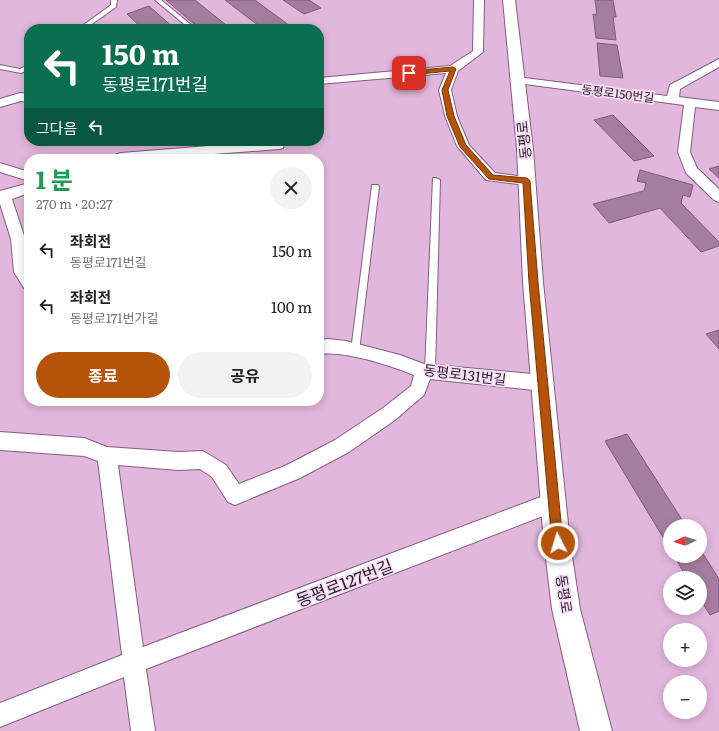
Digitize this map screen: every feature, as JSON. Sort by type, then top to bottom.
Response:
[{"type":"main road","name":"동평로","points":[[509,0],[525,149],[533,282],[566,609],[596,731]]},
{"type":"street","points":[[324,81],[453,69],[478,52],[479,0]]},
{"type":"street","points":[[673,100],[674,87],[719,62]]},
{"type":"street","points":[[453,69],[445,90],[450,116],[463,146],[491,177],[527,181]]},
{"type":"street","name":"동평로150번길","points":[[517,80],[719,106]]},
{"type":"street","points":[[704,104],[719,92]]},
{"type":"street","points":[[0,103],[20,97],[24,97]]},
{"type":"street","points":[[690,102],[684,152],[691,170],[719,197]]},
{"type":"street","points":[[158,154],[266,146]]},
{"type":"street","points":[[0,168],[24,175]]},
{"type":"street","points":[[24,190],[2,197],[18,239],[22,272],[24,275]]},
{"type":"street","name":"동평로131번길","points":[[324,346],[355,351],[400,362],[427,371],[543,383]]},
{"type":"street","points":[[0,441],[84,448],[107,456],[155,458],[178,461],[204,460],[219,471],[234,495],[293,472],[342,446],[388,414],[418,390],[427,371]]},
{"type":"street","points":[[107,456],[143,731]]},
{"type":"street","name":"동평로127번길","points":[[0,715],[134,662],[554,502]]},
{"type":"lane","points":[[88,24],[114,6],[114,0]]},
{"type":"lane","points":[[158,0],[187,24]]},
{"type":"lane","points":[[0,67],[21,71],[24,69]]},
{"type":"lane","points":[[427,371],[436,180]]},
{"type":"lane","points":[[355,351],[375,187]]},
{"type":"building","points":[[166,0],[195,0],[225,24],[194,24]]},
{"type":"building","points":[[225,0],[255,0],[287,24],[256,24]]},
{"type":"building","points":[[283,0],[309,0],[321,8],[304,14]]},
{"type":"building","points":[[595,0],[613,0],[616,17],[613,17],[616,40],[596,38],[593,14],[597,15]]},
{"type":"building","points":[[149,6],[169,24],[138,24],[127,14]]},
{"type":"building","points":[[597,43],[617,45],[623,78],[600,76]]},
{"type":"building","points":[[613,115],[654,156],[634,161],[594,120]]},
{"type":"building","points":[[719,166],[719,178],[709,169]]},
{"type":"building","points":[[640,170],[693,185],[690,197],[683,195],[681,203],[719,242],[719,246],[701,252],[660,208],[609,223],[593,204],[644,191],[646,183],[637,181]]},
{"type":"building","points":[[719,330],[719,349],[706,334]]},
{"type":"building","points":[[627,434],[682,519],[663,519],[663,537],[605,441]]},
{"type":"building","points":[[707,560],[719,579],[719,611],[710,615],[707,610],[707,571],[683,571],[678,563],[707,563]]},
{"type":"route","points":[[409,73],[453,69],[445,90],[450,116],[463,146],[491,177],[527,181],[533,282],[558,543]]}]
